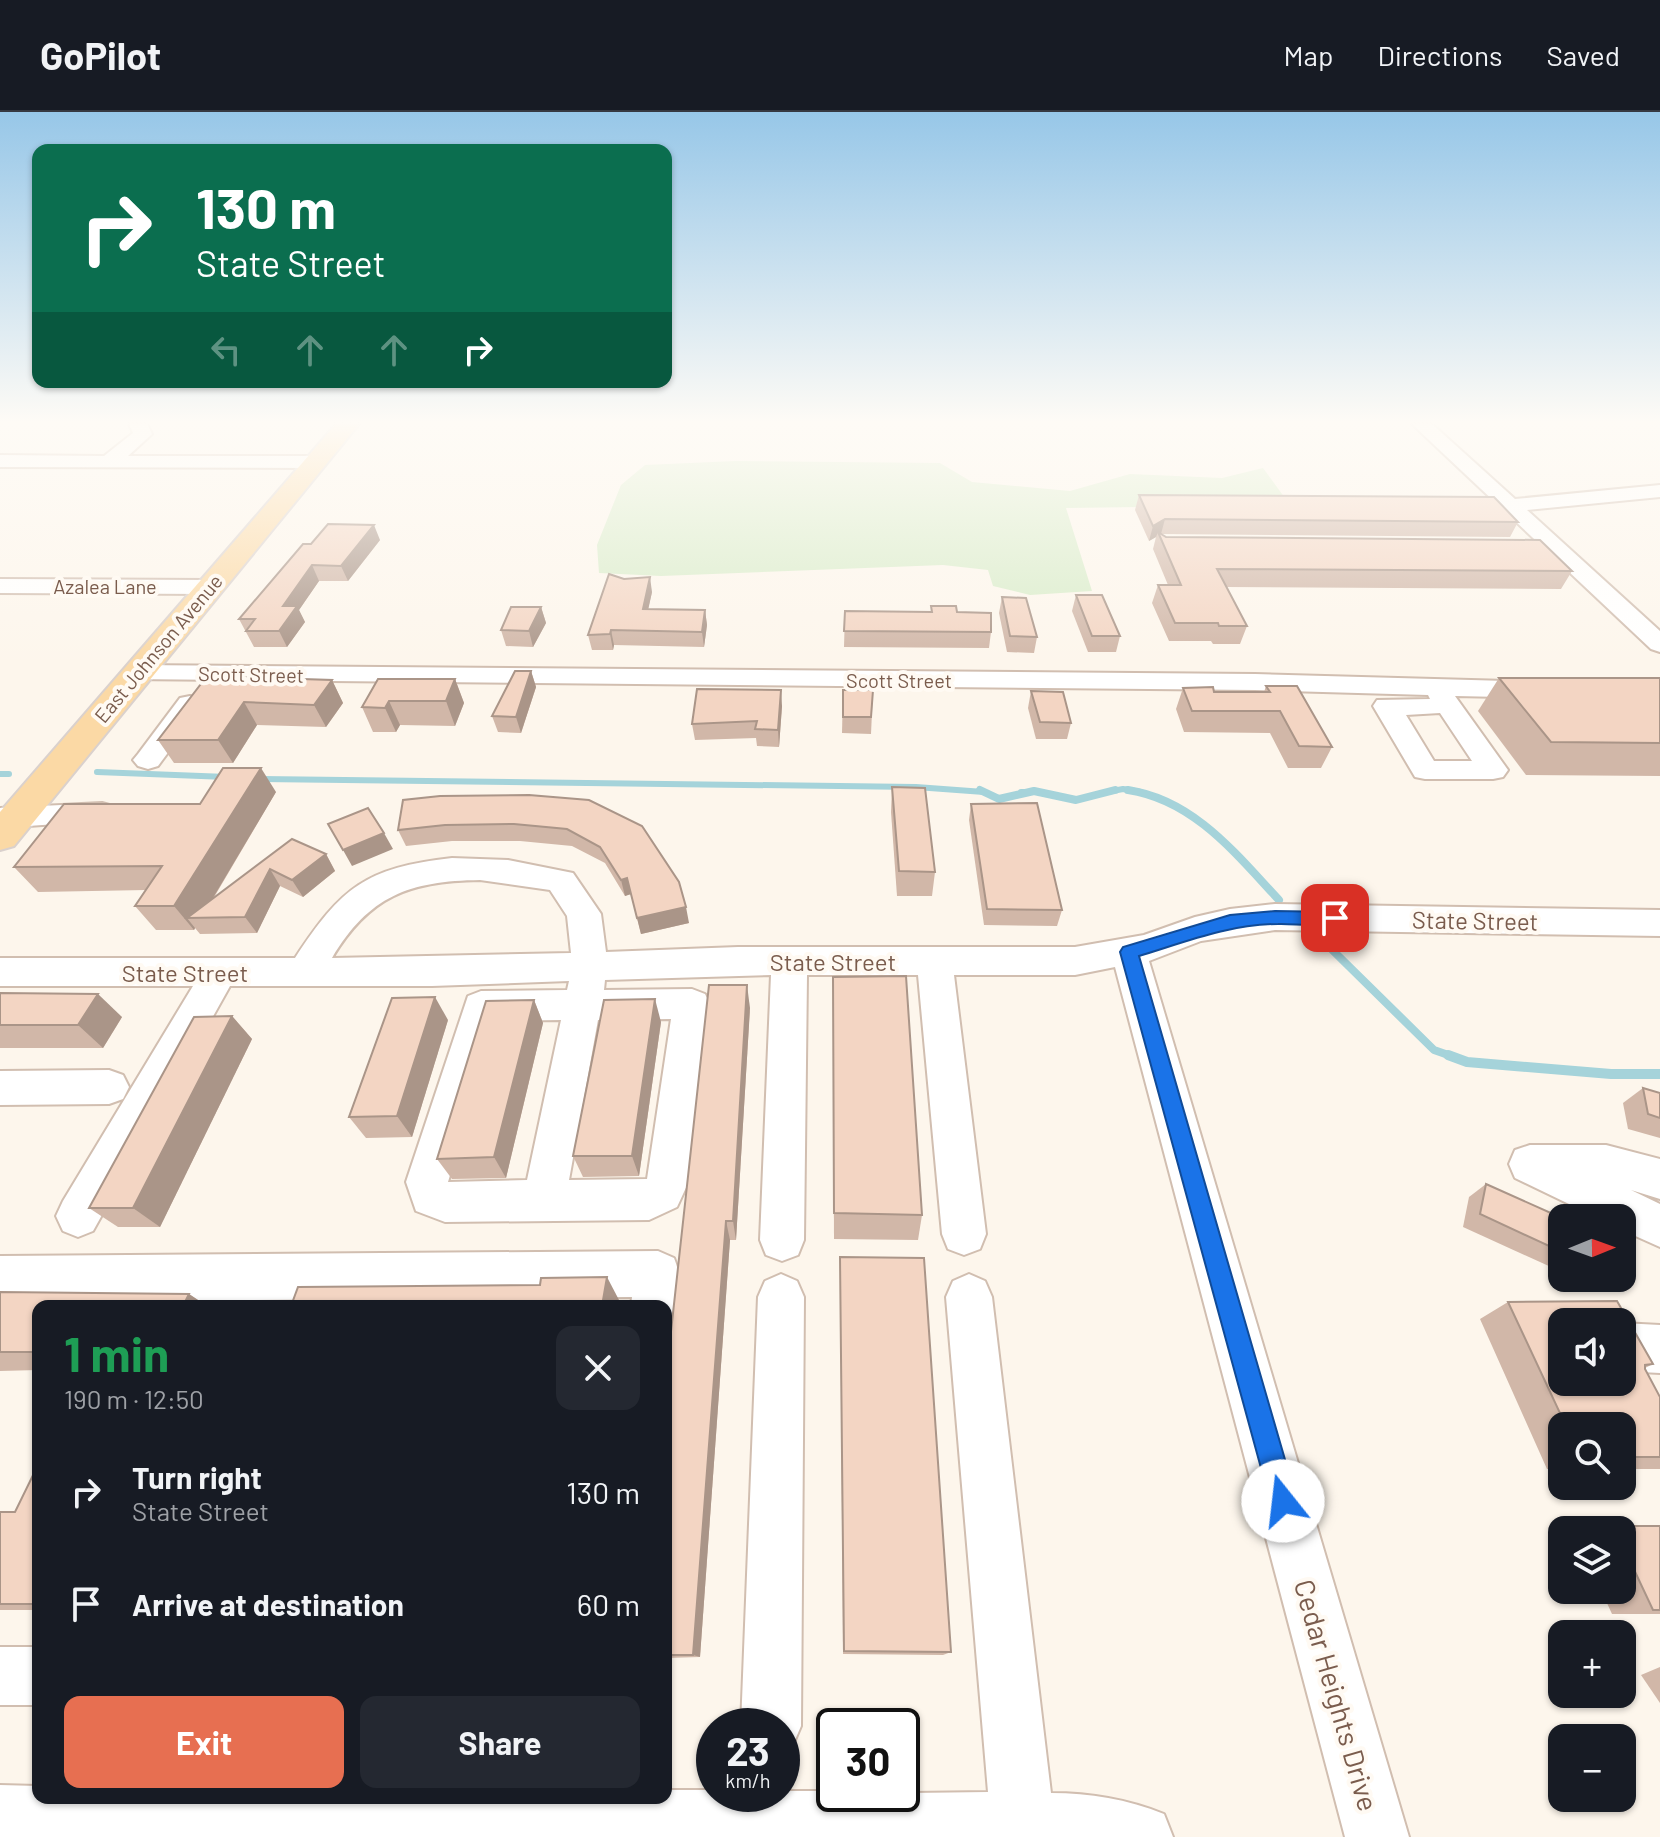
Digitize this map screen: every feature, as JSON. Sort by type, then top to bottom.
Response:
[{"type":"main road","name":"East Johnson Avenue","points":[[5,824],[280,504]]},
{"type":"street","points":[[1509,506],[1524,504]]},
{"type":"street","points":[[1509,506],[1660,644]]},
{"type":"street","points":[[1521,546],[1553,547]]},
{"type":"street","name":"Azalea Lane","points":[[0,586],[210,587]]},
{"type":"street","name":"Scott Street","points":[[137,673],[1442,696],[1570,690]]},
{"type":"street","points":[[148,760],[212,674]]},
{"type":"street","points":[[5,824],[125,813]]},
{"type":"street","points":[[305,972],[350,908],[386,882],[459,868],[517,870],[561,881],[584,914],[590,966],[544,1200]]},
{"type":"street","name":"State Street","points":[[0,972],[305,972],[789,961],[1075,961],[1129,952],[1218,924],[1275,917],[1660,923]]},
{"type":"street","name":"Cedar Heights Drive","points":[[1129,952],[1377,1837]]},
{"type":"street","points":[[782,1240],[789,961]]},
{"type":"street","points":[[935,961],[964,1234]]},
{"type":"street","points":[[78,1216],[220,972]]},
{"type":"street","points":[[692,1004],[669,1179],[662,1193],[649,1200],[544,1200],[445,1202],[431,1197],[427,1182],[481,1006],[692,1004]]},
{"type":"street","points":[[0,1088],[109,1087]]},
{"type":"street","points":[[1660,1179],[1606,1164],[1530,1164],[1660,1226]]},
{"type":"street","points":[[0,1279],[288,1292],[658,1274],[655,1300]]},
{"type":"street","points":[[771,1708],[781,1297]]},
{"type":"street","points":[[969,1297],[1023,1825]]},
{"type":"street","points":[[0,1676],[32,1676]]},
{"type":"street","points":[[0,1817],[83,1808],[674,1830],[751,1812]]},
{"type":"street","points":[[800,1810],[1023,1825],[1087,1825],[1141,1837]]},
{"type":"green space","points":[[613,504],[1290,505],[1066,508],[1092,591],[1030,595],[993,586],[988,570],[943,565],[661,576],[599,573],[597,545]]},
{"type":"building","points":[[1143,504],[1501,504],[1518,522],[1165,519],[1153,526]]},
{"type":"building","points":[[328,524],[374,525],[341,566],[312,565],[283,606],[297,606],[279,631],[246,631],[255,619],[239,619],[303,544],[311,544]]},
{"type":"building","points":[[1158,532],[1166,537],[1540,540],[1572,571],[1217,569],[1247,626],[1175,623],[1158,585],[1181,585]]},
{"type":"building","points":[[609,574],[624,579],[650,577],[643,609],[705,610],[702,632],[611,630],[610,634],[588,635]]},
{"type":"building","points":[[1076,595],[1102,595],[1120,636],[1092,636]]},
{"type":"building","points":[[1002,597],[1026,598],[1037,637],[1010,636]]},
{"type":"building","points":[[931,606],[956,606],[957,612],[991,613],[991,632],[844,631],[845,611],[932,612]]},
{"type":"building","points":[[511,607],[541,607],[529,631],[501,630]]},
{"type":"building","points":[[515,671],[531,671],[516,717],[492,716]]},
{"type":"building","points":[[207,676],[332,680],[314,705],[244,702],[218,740],[158,740]]},
{"type":"building","points":[[1499,678],[1660,678],[1660,743],[1551,742]]},
{"type":"building","points":[[378,679],[455,679],[446,701],[389,701],[385,708],[362,707]]},
{"type":"building","points":[[1266,686],[1297,686],[1332,747],[1299,746],[1280,711],[1192,711],[1183,688],[1213,687],[1214,692],[1270,692]]},
{"type":"building","points":[[697,689],[781,690],[778,730],[755,729],[757,721],[692,724]]},
{"type":"building","points":[[843,690],[873,690],[871,717],[843,717]]},
{"type":"building","points":[[1031,691],[1063,692],[1071,723],[1040,722]]},
{"type":"building","points":[[223,768],[261,768],[174,906],[135,906],[162,866],[14,867],[64,804],[200,804]]},
{"type":"building","points":[[892,787],[925,788],[935,872],[899,871]]},
{"type":"building","points":[[529,795],[589,800],[642,826],[679,882],[686,907],[637,918],[627,878],[621,880],[600,847],[567,829],[514,824],[445,825],[398,830],[403,800],[440,796]]},
{"type":"building","points":[[1037,803],[1062,910],[987,909],[971,804]]},
{"type":"building","points":[[368,808],[384,833],[343,850],[328,824]]},
{"type":"building","points":[[292,839],[326,854],[292,880],[270,869],[245,917],[187,918]]},
{"type":"building","points":[[906,976],[922,1215],[834,1213],[833,977]]},
{"type":"building","points":[[709,985],[747,985],[733,1221],[726,1221],[693,1655],[672,1655],[672,1322]]},
{"type":"building","points":[[0,993],[98,994],[78,1025],[0,1025]]},
{"type":"building","points":[[435,997],[397,1116],[349,1117],[392,998]]},
{"type":"building","points":[[655,999],[632,1156],[573,1156],[604,1000]]},
{"type":"building","points":[[534,1000],[494,1157],[437,1159],[486,1001]]},
{"type":"building","points":[[232,1016],[133,1208],[89,1208],[194,1017]]},
{"type":"building","points":[[1643,1088],[1660,1093],[1660,1118],[1648,1114]]},
{"type":"building","points":[[1486,1184],[1548,1212],[1548,1246],[1480,1214]]},
{"type":"building","points":[[840,1257],[924,1258],[951,1652],[844,1651]]},
{"type":"building","points":[[607,1277],[603,1300],[293,1300],[298,1287],[540,1285],[541,1278]]},
{"type":"building","points":[[0,1292],[189,1294],[186,1300],[32,1300],[32,1352],[0,1352]]},
{"type":"building","points":[[1617,1301],[1621,1308],[1548,1308],[1548,1388],[1508,1302]]},
{"type":"building","points":[[1636,1334],[1653,1364],[1645,1365],[1645,1369],[1660,1397],[1660,1457],[1636,1457],[1636,1412],[1559,1412],[1552,1396],[1636,1396]]},
{"type":"building","points":[[32,1477],[32,1604],[0,1604],[0,1512],[15,1512]]},
{"type":"building","points":[[1636,1526],[1660,1526],[1660,1610],[1653,1610],[1636,1574]]},
{"type":"waterway","points":[[97,772],[227,777]]},
{"type":"waterway","points":[[0,774],[9,774]]},
{"type":"waterway","points":[[261,779],[916,787],[984,792]]},
{"type":"waterway","points":[[1108,792],[1123,789],[1141,792]]},
{"type":"waterway","points":[[980,790],[999,799],[1030,792]]},
{"type":"waterway","points":[[1108,792],[1115,790]]},
{"type":"waterway","points":[[1128,790],[1152,796],[1193,817],[1230,848],[1279,900]]},
{"type":"waterway","points":[[1021,792],[1030,792]]},
{"type":"waterway","points":[[1030,792],[1039,792]]},
{"type":"waterway","points":[[1030,792],[1039,792]]},
{"type":"waterway","points":[[1039,792],[1076,800],[1108,792]]},
{"type":"waterway","points":[[1313,931],[1434,1050],[1454,1057]]},
{"type":"waterway","points":[[1448,1055],[1467,1062],[1611,1074],[1660,1074]]},
{"type":"route","points":[[1283,1501],[1129,952],[1230,922],[1275,917],[1335,918]]}]
